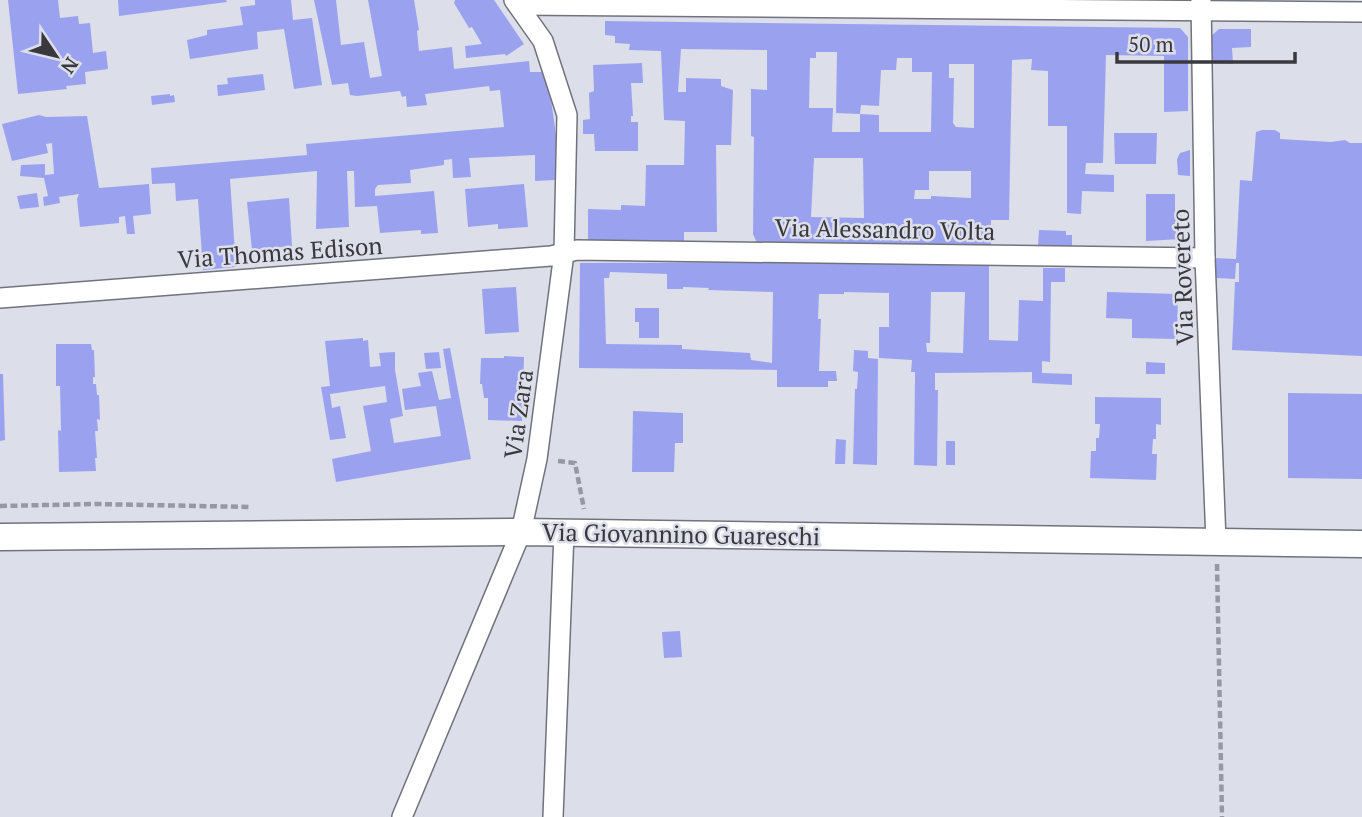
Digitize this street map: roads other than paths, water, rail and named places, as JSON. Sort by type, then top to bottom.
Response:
[{"type":"street","points":[[516,2],[1201,5],[1362,12]]},
{"type":"street","name":"Via Zara","points":[[402,817],[521,532],[537,459],[564,253],[567,115],[543,41],[516,2]]},
{"type":"street","name":"Via Rovereto","points":[[1201,5],[1205,258],[1216,542]]},
{"type":"street","name":"Via Alessandro Volta","points":[[564,253],[577,250],[1205,258]]},
{"type":"street","name":"Via Thomas Edison","points":[[0,298],[564,253]]},
{"type":"street","points":[[553,817],[564,532]]},
{"type":"street","name":"Via Giovannino Guareschi","points":[[0,537],[564,532],[1362,544]]}]
